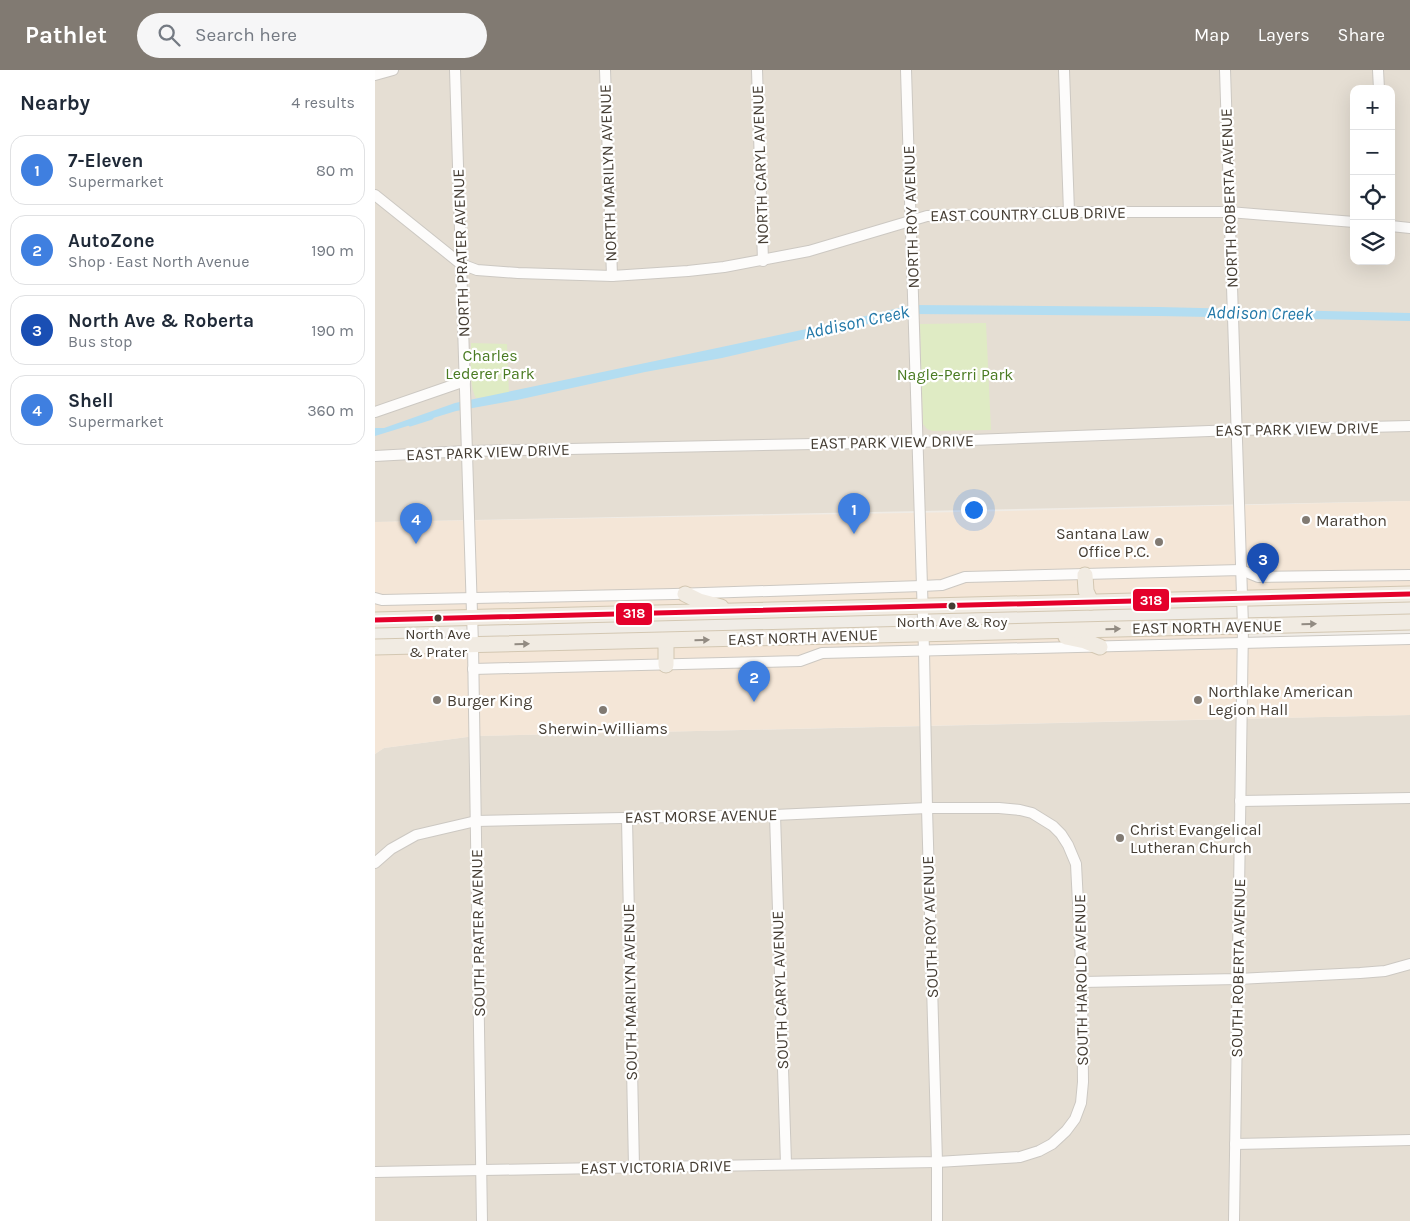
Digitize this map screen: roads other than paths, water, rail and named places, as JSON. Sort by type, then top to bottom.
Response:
[{"type":"main road","points":[[1085,575],[1086,591],[1091,602]]},
{"type":"main road","points":[[685,594],[699,601],[739,612]]},
{"type":"main road","name":"EAST NORTH AVENUE","points":[[375,620],[1410,594]]},
{"type":"main road","name":"EAST NORTH AVENUE","points":[[375,647],[1410,622]]},
{"type":"main road","points":[[1040,631],[1100,646]]},
{"type":"main road","points":[[666,641],[666,665]]},
{"type":"street","points":[[375,75],[393,70]]},
{"type":"street","name":"NORTH PRATER AVENUE","points":[[455,70],[473,645]]},
{"type":"street","name":"NORTH MARILYN AVENUE","points":[[605,70],[612,276]]},
{"type":"street","name":"NORTH CARYL AVENUE","points":[[757,70],[763,260]]},
{"type":"street","name":"NORTH ROY AVENUE","points":[[906,70],[924,633]]},
{"type":"street","points":[[1064,70],[1069,212]]},
{"type":"street","name":"NORTH ROBERTA AVENUE","points":[[1225,70],[1243,626]]},
{"type":"street","points":[[1378,70],[1379,85]]},
{"type":"street","name":"EAST COUNTRY CLUB DRIVE","points":[[375,195],[461,264],[477,270],[612,276],[688,271],[763,260],[809,251],[927,216],[1069,212],[1229,212],[1350,222]]},
{"type":"street","points":[[1395,226],[1410,228]]},
{"type":"street","points":[[375,412],[465,381]]},
{"type":"street","name":"EAST PARK VIEW DRIVE","points":[[375,456],[467,451],[918,442],[1237,430],[1410,426]]},
{"type":"street","points":[[375,598],[382,600],[685,594],[942,585],[965,577],[1241,570],[1259,577],[1410,575]]},
{"type":"street","name":"SOUTH ROBERTA AVENUE","points":[[1234,1221],[1243,626]]},
{"type":"street","name":"SOUTH ROY AVENUE","points":[[924,633],[937,1221]]},
{"type":"street","name":"EAST NORTH AVENUE","points":[[473,668],[801,661],[822,653],[1410,639]]},
{"type":"street","name":"SOUTH PRATER AVENUE","points":[[473,645],[482,1221]]},
{"type":"street","points":[[1240,801],[1410,798]]},
{"type":"street","name":"EAST MORSE AVENUE","points":[[375,863],[391,849],[416,835],[476,821],[775,815],[927,808]]},
{"type":"street","name":"SOUTH HAROLD AVENUE","points":[[927,808],[999,808],[1020,810],[1043,819],[1061,834],[1074,855],[1078,871],[1082,982],[1083,1082],[1078,1111],[1075,1119],[1066,1131],[1052,1144],[1039,1152],[1020,1157],[937,1162]]},
{"type":"street","name":"SOUTH CARYL AVENUE","points":[[775,815],[786,1164]]},
{"type":"street","name":"SOUTH MARILYN AVENUE","points":[[627,818],[634,1167]]},
{"type":"street","points":[[1082,982],[1238,979],[1361,973],[1385,971],[1410,964]]},
{"type":"street","points":[[1235,1144],[1410,1140]]},
{"type":"street","name":"EAST VICTORIA DRIVE","points":[[375,1172],[937,1162]]},
{"type":"water","points":[[911,305],[1159,307],[1410,313],[1410,321],[911,314],[722,358],[456,411],[375,436],[375,428],[384,428],[455,403],[853,319]]},
{"type":"waterway","name":"Addison Creek","points":[[410,425],[432,418]]},
{"type":"place","name":"Marathon","points":[[1306,520]]},
{"type":"place","name":"7-Eleven","points":[[854,534]]},
{"type":"place","name":"Santana Law Office P.C.","points":[[1159,542]]},
{"type":"place","name":"Shell","points":[[416,544]]},
{"type":"place","name":"North Ave & Roberta","points":[[1263,584]]},
{"type":"place","name":"North Ave & Roy","points":[[952,606]]},
{"type":"place","name":"North Ave & Prater","points":[[438,618]]},
{"type":"place","name":"Burger King","points":[[437,700]]},
{"type":"place","name":"Northlake American Legion Hall","points":[[1198,700]]},
{"type":"place","name":"AutoZone","points":[[754,702]]},
{"type":"place","name":"Sherwin-Williams","points":[[603,710]]},
{"type":"place","name":"Christ Evangelical Lutheran Church","points":[[1120,838]]},
{"type":"park label","name":"Charles Lederer Park","points":[[490,364]]},
{"type":"park label","name":"Nagle-Perri Park","points":[[955,374]]}]
